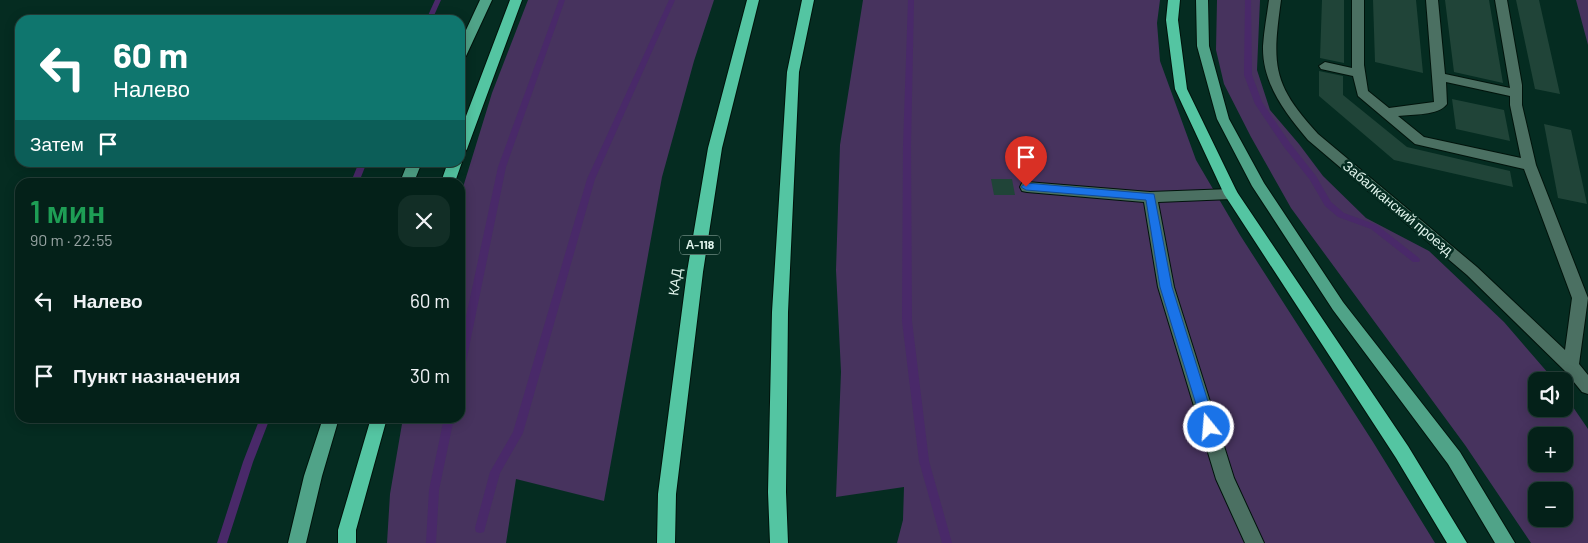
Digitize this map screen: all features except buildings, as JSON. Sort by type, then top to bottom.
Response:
[{"type":"highway","points":[[465,136],[516,0]]},
{"type":"highway","name":"КАД","points":[[666,543],[667,494],[695,272],[715,148],[753,0]]},
{"type":"highway","points":[[779,543],[777,492],[780,312],[794,72],[808,0]]},
{"type":"highway","points":[[1174,0],[1172,20],[1181,89],[1231,194],[1402,452],[1458,543]]},
{"type":"highway","points":[[348,543],[347,530],[379,423]]},
{"type":"main road","points":[[465,45],[486,0]]},
{"type":"main road","points":[[1202,0],[1203,46],[1223,119],[1259,186],[1338,306],[1454,458],[1506,543]]},
{"type":"main road","points":[[297,543],[313,476],[329,423]]},
{"type":"street","name":"Забалканский проезд","points":[[1275,0],[1269,47],[1279,94],[1293,116],[1313,137],[1472,271],[1571,366],[1588,387]]},
{"type":"street","points":[[1358,0],[1359,74],[1362,93],[1420,141],[1529,165]]},
{"type":"street","points":[[1387,113],[1432,108],[1441,104],[1432,0]]},
{"type":"street","points":[[1501,0],[1516,93],[1516,105],[1529,165],[1580,298],[1571,366]]},
{"type":"street","points":[[1325,66],[1359,74]]},
{"type":"street","points":[[1439,77],[1516,93]]},
{"type":"street","points":[[1026,187],[1150,197],[1231,194]]},
{"type":"street","points":[[1150,197],[1169,296],[1225,479],[1255,543]]},
{"type":"shaded area","points":[[528,0],[714,0],[694,61],[662,177],[604,501],[516,479],[506,543],[387,543],[390,494],[402,423],[465,423],[465,181],[492,93]]},
{"type":"shaded area","points":[[863,0],[1160,0],[1157,23],[1160,61],[1196,160],[1240,235],[1373,442],[1435,543],[897,543],[903,520],[904,487],[836,497],[841,372],[836,270],[840,145]]},
{"type":"shaded area","points":[[1217,0],[1260,0],[1257,70],[1270,110],[1323,176],[1366,218],[1429,251],[1504,322],[1547,372],[1528,372],[1528,417],[1573,417],[1573,407],[1588,429],[1588,543],[1531,543],[1465,445],[1291,208],[1224,84],[1216,50]]},
{"type":"shaded area","points":[[1576,0],[1588,0],[1588,45]]},
{"type":"waterway","points":[[431,15],[438,0]]},
{"type":"waterway","points":[[465,343],[502,167],[562,0]]},
{"type":"waterway","points":[[480,528],[495,472],[518,433],[591,179],[672,0]]},
{"type":"waterway","points":[[911,0],[907,146],[907,321],[924,461],[947,543]]},
{"type":"waterway","points":[[1248,0],[1248,75],[1258,102],[1287,145],[1313,178],[1328,204],[1341,215],[1374,227],[1416,260]]},
{"type":"waterway","points":[[357,178],[361,167]]},
{"type":"waterway","points":[[222,543],[248,462],[263,423]]},
{"type":"waterway","points":[[431,543],[434,490],[448,423]]},
{"type":"route","points":[[1026,187],[1150,197],[1166,287],[1209,427]]}]
